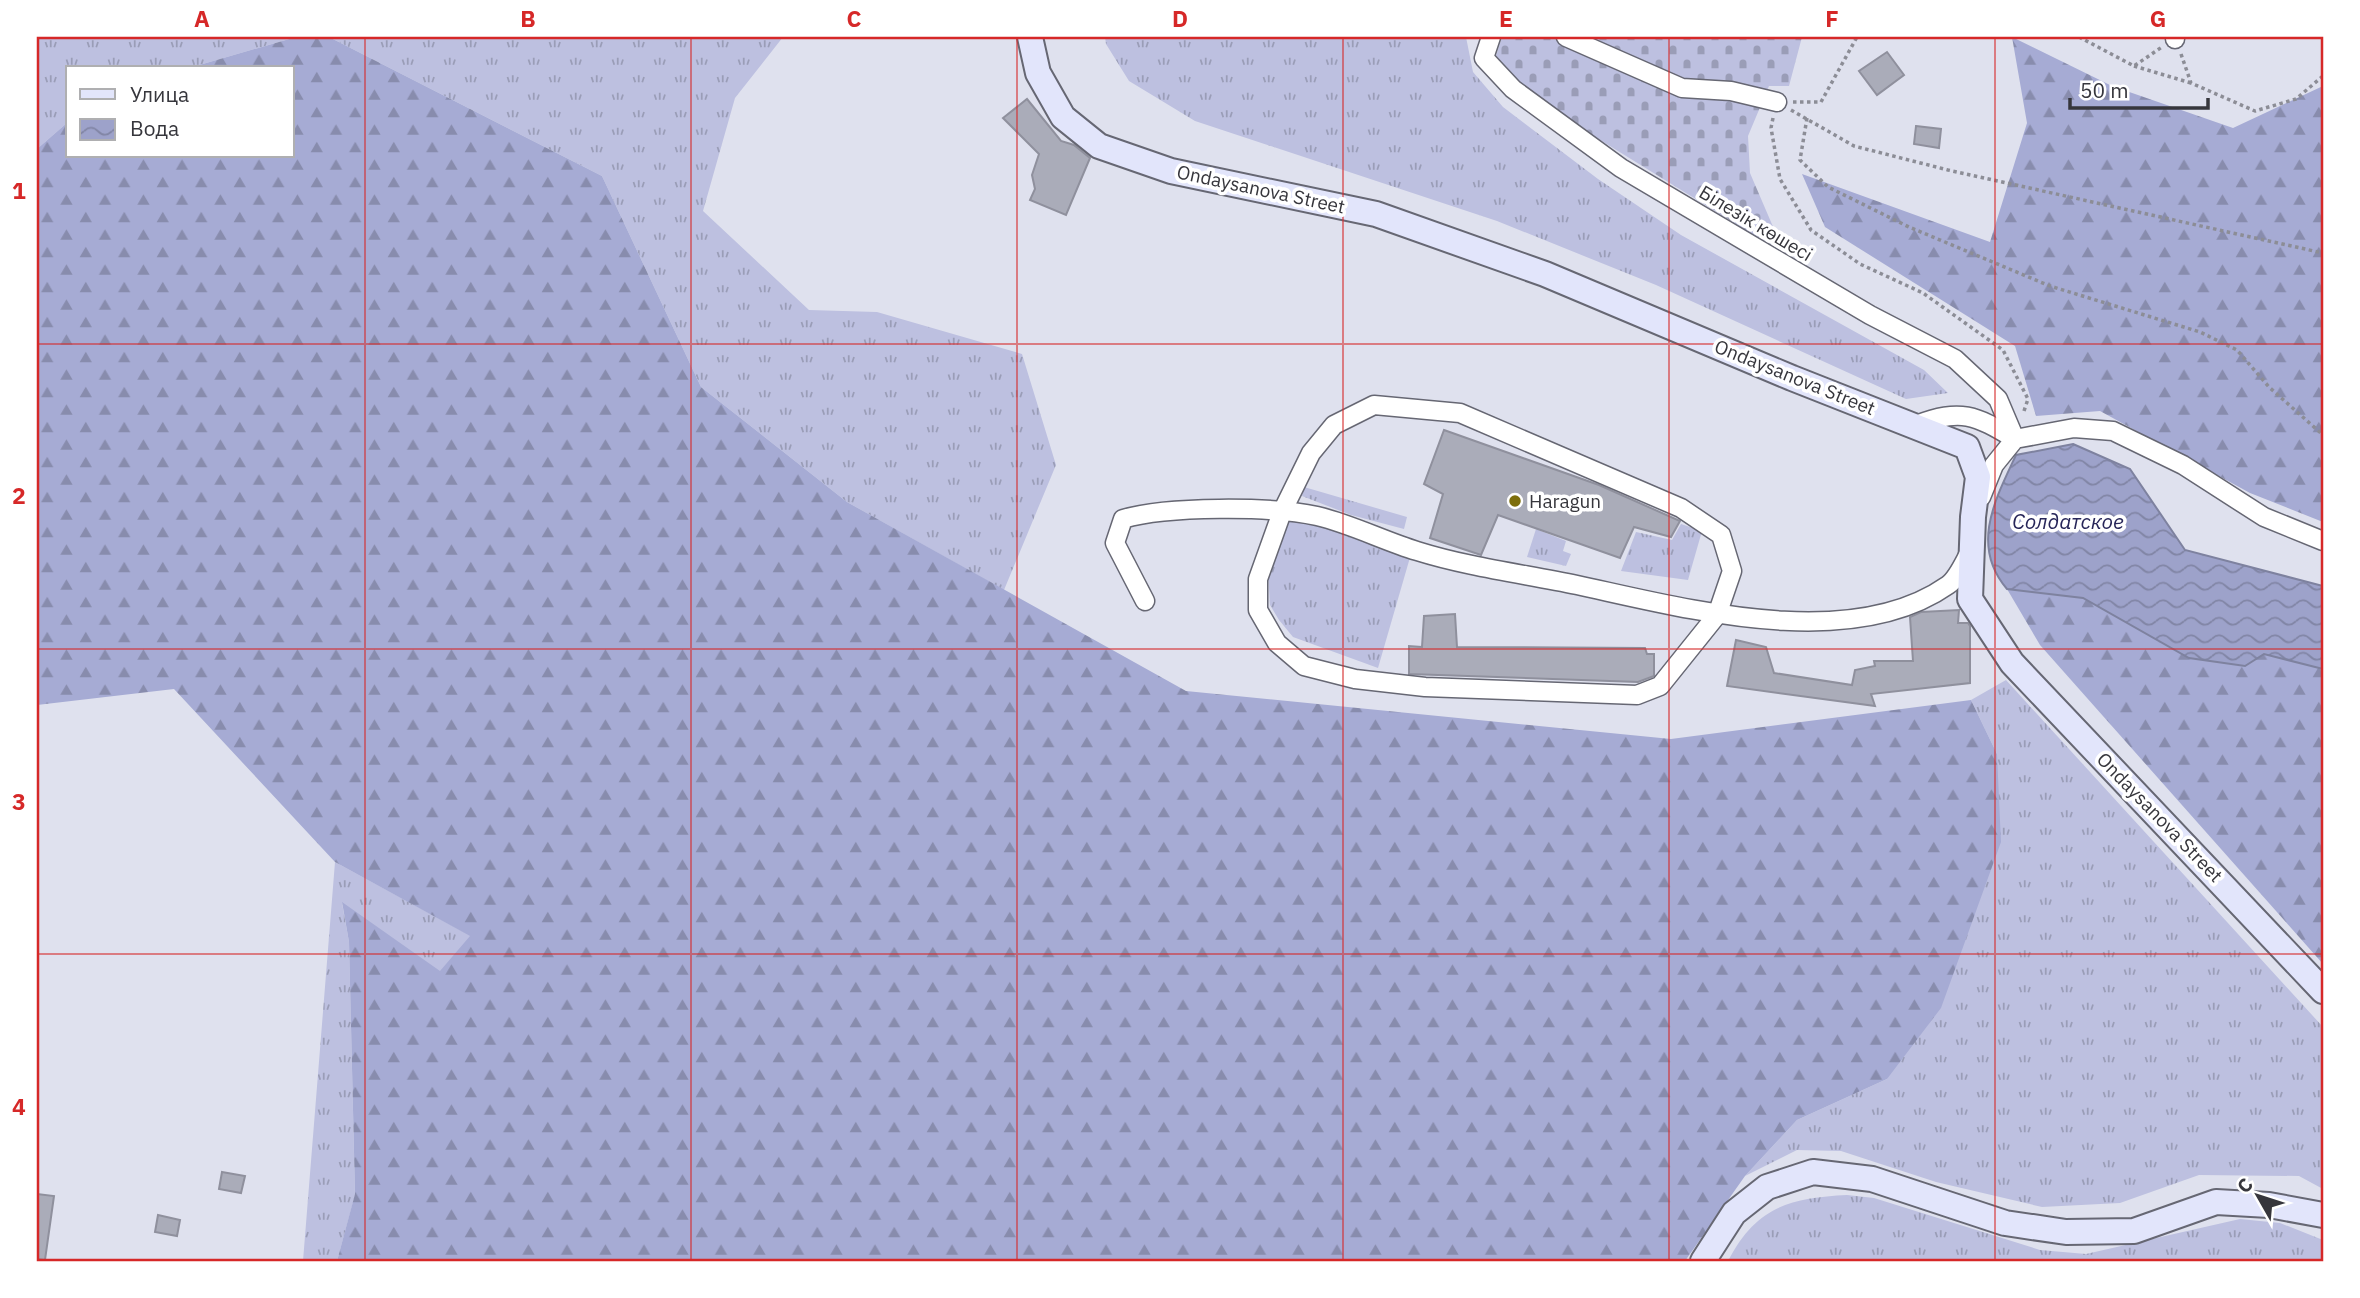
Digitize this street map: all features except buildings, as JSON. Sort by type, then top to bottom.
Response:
[{"type":"street","name":"Ondaysanova Street","points":[[1030,37],[1038,73],[1063,117],[1098,146],[1171,171],[1376,214],[1545,274],[1792,378],[1967,447],[1978,477],[1973,517],[1970,599],[2012,663],[2323,991]]},
{"type":"street","name":"Білезік көшесі","points":[[1491,37],[1484,58],[1513,89],[1555,122],[1620,168],[1870,315],[1955,359],[1998,399],[2015,439]]},
{"type":"street","points":[[1566,37],[1682,88],[1731,91],[1777,102]]},
{"type":"street","points":[[1374,405],[1460,413],[1681,508],[1721,535],[1731,571],[1717,615],[1660,685],[1637,695],[1425,687],[1355,679],[1304,666],[1276,643],[1258,610],[1258,579],[1282,512],[1311,453],[1334,425],[1374,405]]},
{"type":"street","points":[[1916,425],[1944,415],[1970,415],[2015,439],[2074,428],[2112,431],[2183,465],[2264,517],[2323,541]]},
{"type":"street","points":[[1973,517],[1994,465],[2015,439]]},
{"type":"street","points":[[1145,601],[1115,543],[1122,519],[1151,511],[1282,512],[1318,516],[1418,552],[1717,615],[1810,623],[1883,612],[1917,601],[1951,584],[1972,548]]},
{"type":"street","points":[[1703,1261],[1734,1213],[1767,1187],[1813,1172],[1872,1179],[2005,1223],[2066,1232],[2134,1231],[2216,1202],[2269,1205],[2323,1215]]},
{"type":"path","points":[[1777,102],[1821,102],[1857,37]]},
{"type":"path","points":[[2079,37],[2134,66],[2191,83],[2255,111],[2296,99],[2323,76]]},
{"type":"path","points":[[2134,66],[2175,38],[2191,83]]},
{"type":"path","points":[[1777,102],[1771,128],[1780,179],[1811,230],[1860,264],[1923,293],[2003,350],[2028,399],[2015,439]]},
{"type":"path","points":[[1777,102],[1854,146],[1948,170],[2323,253]]},
{"type":"path","points":[[1807,118],[1800,160],[1828,187],[1909,227],[2050,286],[2200,332],[2237,350],[2269,387],[2323,435]]},
{"type":"green space","points":[[37,37],[296,37],[196,66],[66,66],[66,124],[37,149]]},
{"type":"green space","points":[[296,37],[329,37],[602,176],[701,387],[847,502],[1186,691],[1671,739],[1971,700],[1997,754],[2001,842],[1941,1008],[1887,1079],[1797,1120],[1745,1176],[1685,1261],[337,1261],[355,1194],[349,942],[342,902],[440,971],[470,936],[335,862],[174,689],[37,705],[37,149],[66,124],[66,158],[294,158],[294,66],[196,66]]},
{"type":"green space","points":[[329,37],[783,37],[735,98],[703,211],[809,310],[877,312],[1022,354],[1056,465],[1004,590],[847,502],[701,387],[602,176]]},
{"type":"green space","points":[[1105,37],[1466,37],[1473,72],[1503,107],[1598,179],[1681,235],[1924,370],[1948,393],[1906,399],[1656,285],[1497,221],[1195,121],[1129,81],[1106,44]]},
{"type":"green space","points":[[1502,37],[1802,37],[1789,86],[1769,86],[1748,136],[1750,173],[1780,243],[1754,235],[1537,101],[1496,56]]},
{"type":"green space","points":[[2012,37],[2112,86],[2233,128],[2323,86],[2323,522],[2250,493],[2100,411],[2036,416],[2015,346],[1825,227],[1802,174],[1990,242],[2027,123]]},
{"type":"green space","points":[[1304,487],[1407,517],[1404,529],[1351,515],[1302,496]]},
{"type":"green space","points":[[1288,517],[1411,554],[1378,668],[1293,637],[1270,605],[1268,571]]},
{"type":"green space","points":[[1681,524],[1702,531],[1688,580],[1621,571],[1636,532],[1672,540]]},
{"type":"green space","points":[[1536,529],[1566,541],[1563,551],[1571,554],[1566,566],[1527,557]]},
{"type":"green space","points":[[2007,589],[2083,598],[2189,658],[2244,666],[2264,654],[2323,669],[2323,964],[2040,645]]},
{"type":"green space","points":[[2006,680],[2323,1027],[2323,1189],[2299,1176],[2199,1175],[2120,1203],[2042,1207],[1936,1182],[1841,1151],[1797,1150],[1745,1176],[1797,1120],[1887,1079],[1997,754],[1971,700]]},
{"type":"green space","points":[[335,862],[471,936],[440,972],[342,903],[349,942],[355,1195],[337,1261],[303,1261]]},
{"type":"green space","points":[[1847,1195],[1874,1198],[2040,1250],[2086,1254],[2240,1219],[2280,1223],[2323,1240],[2323,1261],[1728,1261],[1750,1228],[1776,1209],[1808,1199]]},
{"type":"water","name":"Солдатское","points":[[2073,444],[2130,469],[2185,550],[2323,586],[2323,669],[2264,654],[2245,666],[2189,658],[2083,598],[2007,589],[1996,573],[1988,540],[1994,506],[2008,472],[2016,455]]},
{"type":"place","name":"Haragun","points":[[1515,501]]}]
